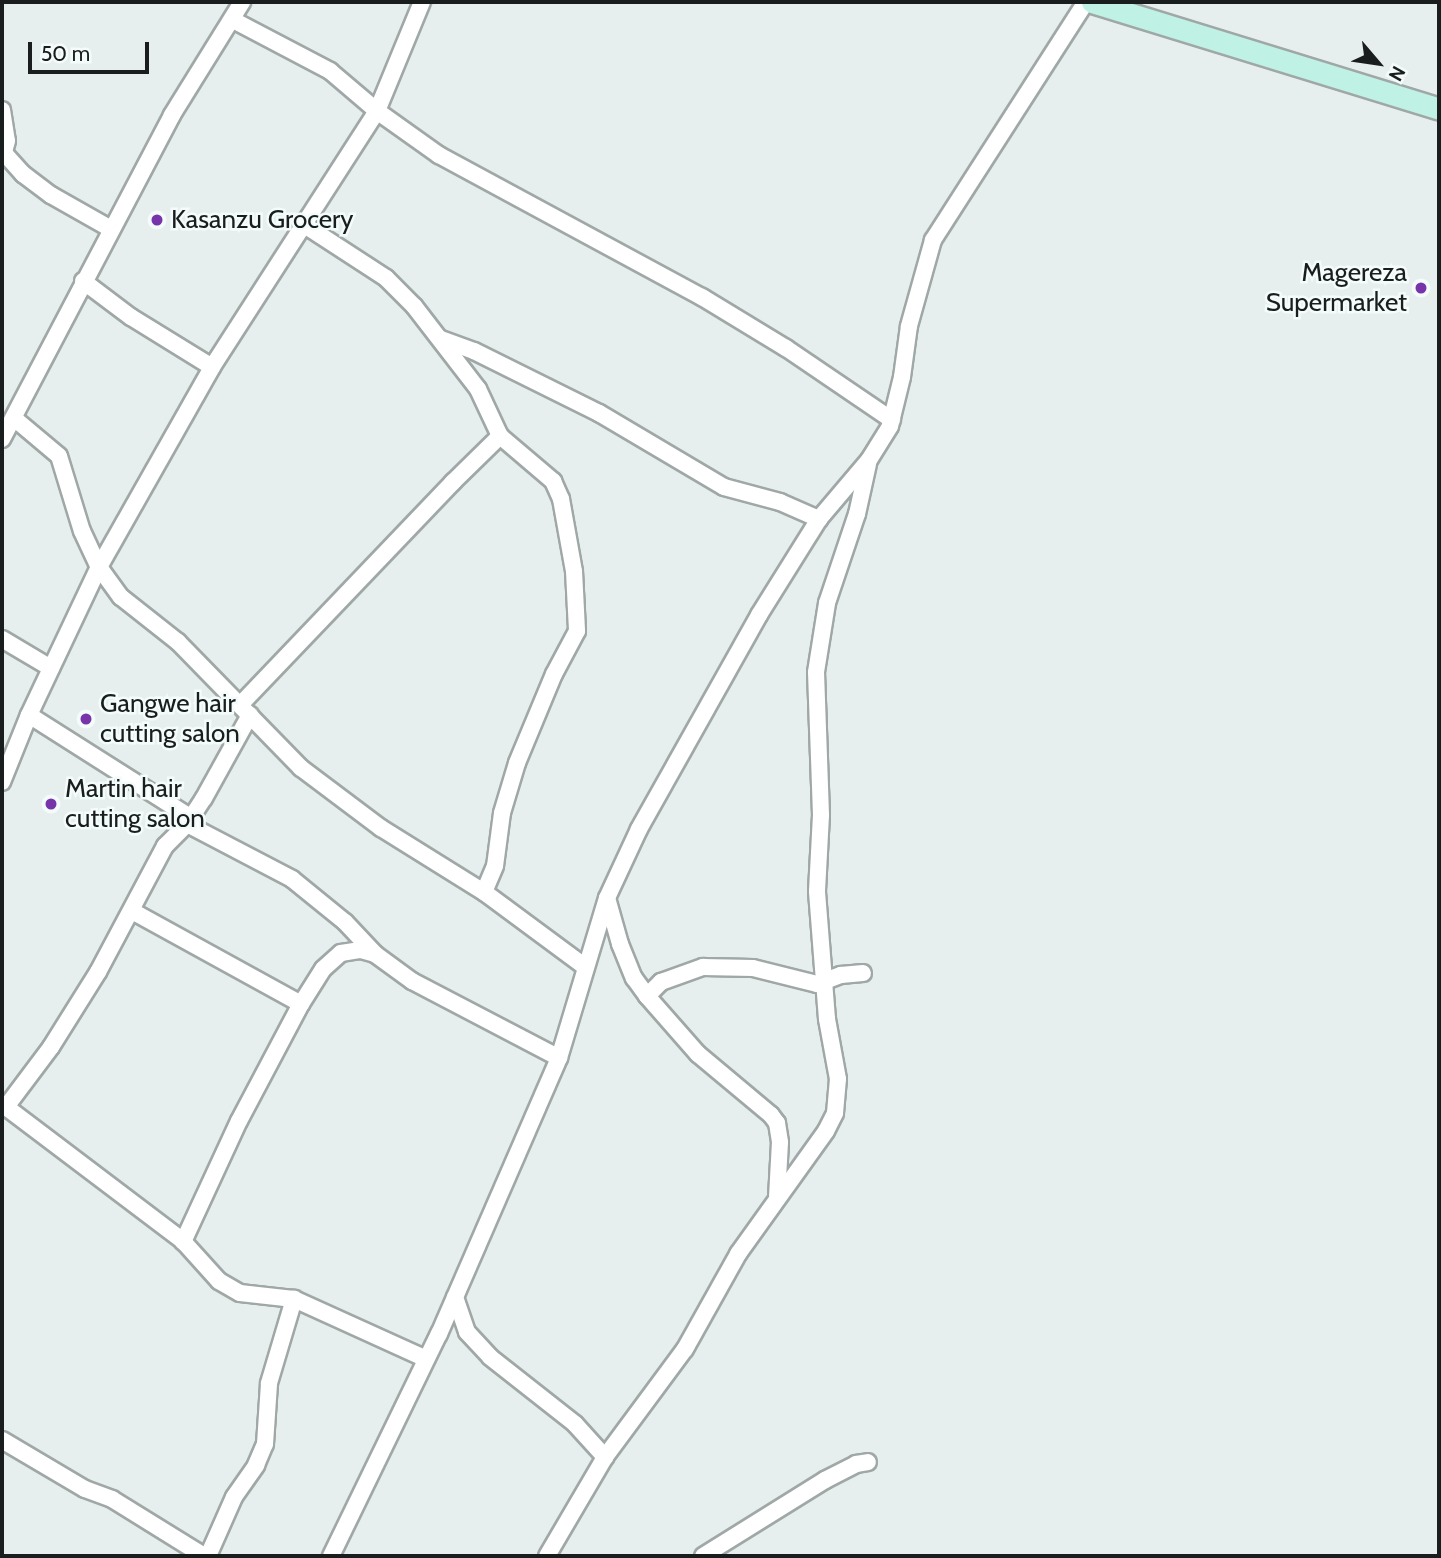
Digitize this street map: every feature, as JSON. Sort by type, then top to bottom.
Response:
[{"type":"street","points":[[2,439],[15,419],[42,358],[172,115],[242,2]]},
{"type":"street","points":[[2,782],[29,715],[99,567],[212,368],[377,111],[422,2]]},
{"type":"street","points":[[331,1556],[455,1297],[559,1058],[584,966],[607,898],[639,829],[699,718],[820,519],[869,460],[892,421],[909,326],[933,240],[1098,3],[1439,109]]},
{"type":"street","points":[[233,20],[330,71],[377,111],[450,161],[702,297],[786,348],[892,421]]},
{"type":"street","points":[[2,110],[7,141],[3,152],[23,174],[51,195],[111,229]]},
{"type":"street","points":[[303,224],[386,278],[439,338],[478,388],[500,436],[553,481],[567,528],[578,611],[577,631],[554,674],[517,763],[502,813],[495,866],[484,892]]},
{"type":"street","points":[[83,281],[131,317],[212,368]]},
{"type":"street","points":[[439,338],[474,351],[607,417],[724,487],[780,502],[820,519]]},
{"type":"street","points":[[15,419],[58,456],[82,531],[99,567],[121,597],[178,642],[301,768],[382,828],[484,892],[584,966]]},
{"type":"street","points":[[426,1359],[294,1299],[240,1293],[219,1281],[183,1242],[4,1105],[51,1047],[132,911],[165,846],[189,821],[245,710],[500,436]]},
{"type":"street","points":[[547,1556],[605,1457],[685,1349],[738,1254],[827,1131],[835,1113],[838,1079],[824,982],[817,891],[821,815],[816,672],[827,603],[856,513],[869,460]]},
{"type":"street","points":[[2,639],[51,668]]},
{"type":"street","points":[[29,715],[189,821],[292,879],[345,922],[375,954],[412,981],[559,1058]]},
{"type":"street","points":[[607,898],[634,978],[647,996],[698,1054],[771,1115],[780,1142],[777,1199]]},
{"type":"street","points":[[132,911],[300,1004]]},
{"type":"street","points":[[183,1242],[239,1121],[300,1004],[323,969],[341,953],[361,950],[375,954]]},
{"type":"street","points":[[647,996],[661,982],[704,967],[737,966],[807,982],[824,982],[831,978],[863,973]]},
{"type":"street","points":[[455,1297],[467,1332],[490,1357],[575,1424],[605,1457]]},
{"type":"street","points":[[2,1440],[85,1489],[113,1499],[206,1556],[234,1497],[256,1465],[265,1444],[268,1383],[294,1299]]},
{"type":"street","points":[[703,1556],[845,1468],[868,1462]]},
{"type":"place","name":"Kasanzu Grocery","points":[[157,220]]},
{"type":"place","name":"Magereza Supermarket","points":[[1421,288]]},
{"type":"place","name":"Gangwe hair cutting salon","points":[[86,719]]},
{"type":"place","name":"Martin hair cutting salon","points":[[51,804]]}]
